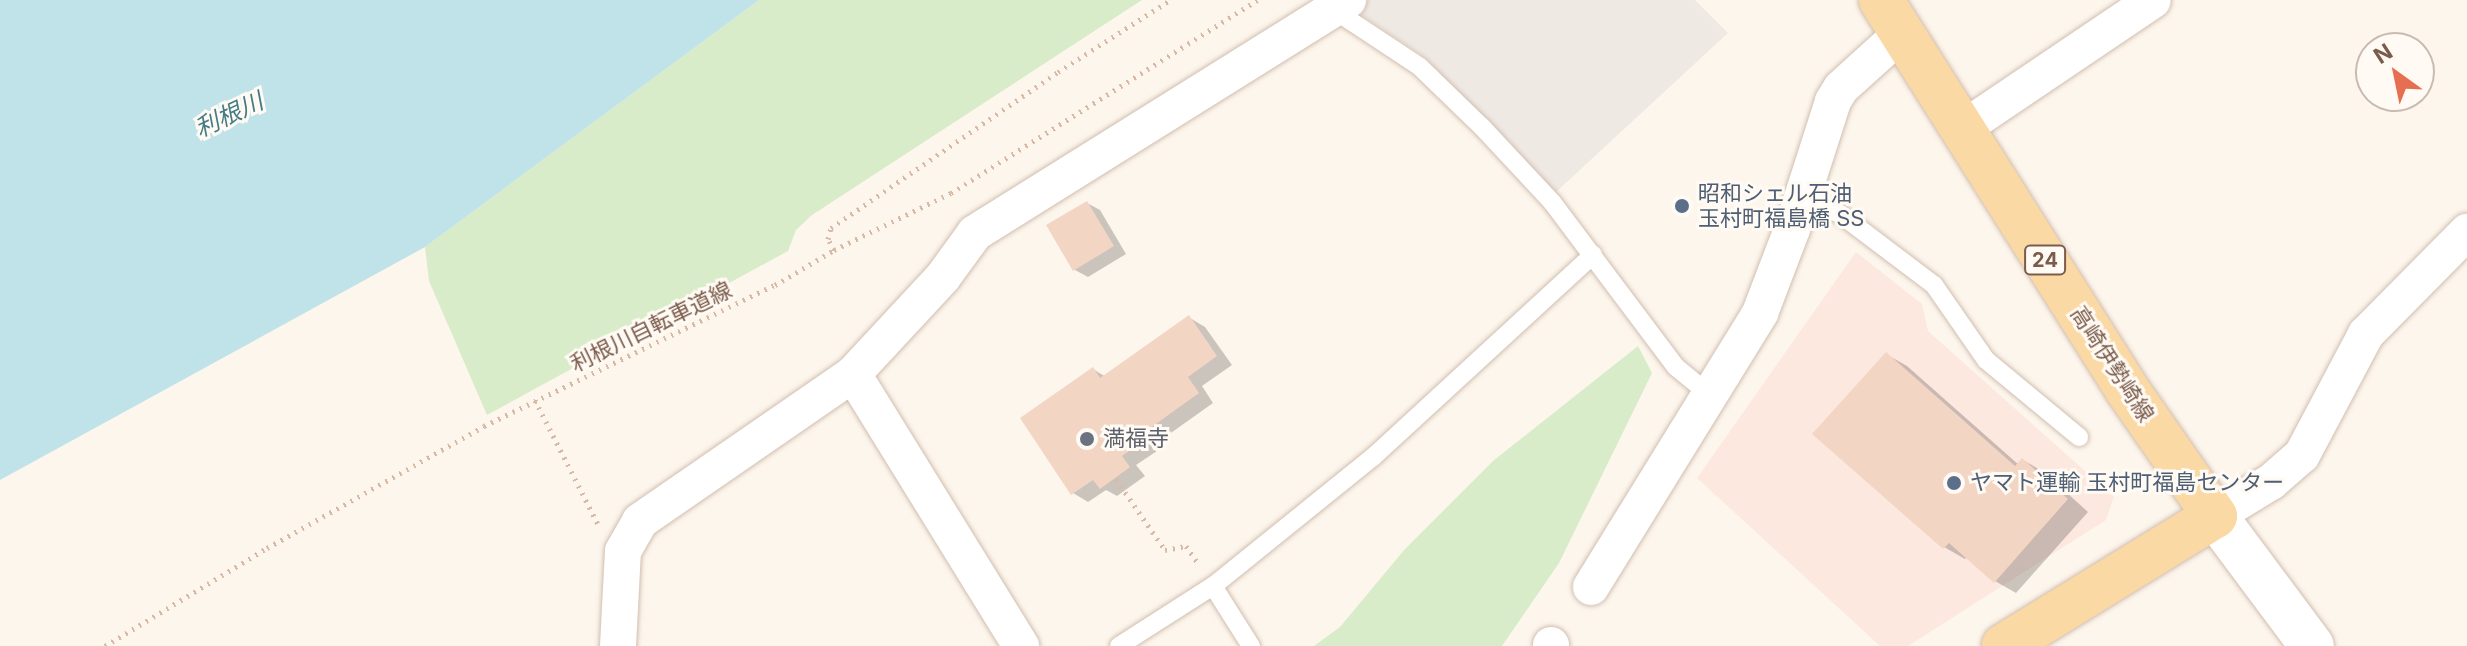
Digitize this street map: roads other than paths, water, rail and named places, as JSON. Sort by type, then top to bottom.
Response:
[{"type":"main road","name":"高崎伊勢崎線","points":[[1892,16],[2126,388],[2215,516]]},
{"type":"main road","points":[[2004,646],[2215,516]]},
{"type":"street","points":[[1962,129],[2153,0]]},
{"type":"street","points":[[618,646],[623,551],[640,521],[853,374],[943,277],[975,233],[1341,5]]},
{"type":"street","points":[[1591,587],[1760,313],[1833,101],[1892,16]]},
{"type":"street","points":[[2312,646],[2215,516],[2271,482],[2302,455],[2366,334],[2467,232]]},
{"type":"street","points":[[853,374],[1021,646]]},
{"type":"lane","points":[[1341,5],[1420,67],[1552,202],[1676,367],[1711,396]]},
{"type":"lane","points":[[1802,198],[1840,214],[1934,285],[1986,360],[2079,437]]},
{"type":"lane","points":[[1119,646],[1213,586],[1373,457],[1593,255]]},
{"type":"lane","points":[[1213,586],[1251,646]]},
{"type":"water","name":"利根川","points":[[0,0],[759,0],[425,247],[0,480]]},
{"type":"place","name":"昭和シェル石油 玉村町福島橋 SS","points":[[1682,206]]},
{"type":"place","name":"満福寺","points":[[1087,439]]},
{"type":"place","name":"ヤマト運輸 玉村町福島センター","points":[[1954,483]]}]
